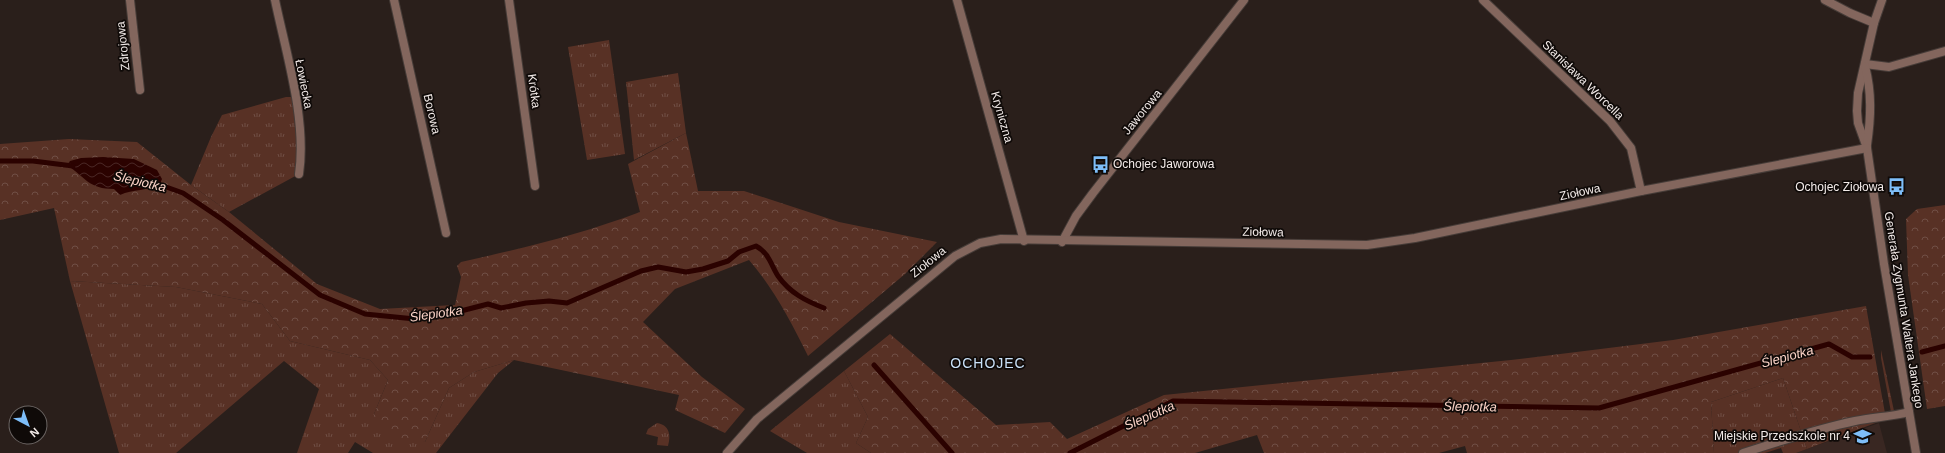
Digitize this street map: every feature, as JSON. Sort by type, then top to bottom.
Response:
[{"type":"street","name":"Zdrojowa","points":[[130,0],[140,90]]},
{"type":"street","name":"Łowiecka","points":[[275,0],[300,128],[301,161],[299,174]]},
{"type":"street","name":"Borowa","points":[[394,0],[446,233]]},
{"type":"street","name":"Krótka","points":[[509,0],[535,186]]},
{"type":"street","name":"Kryniczna","points":[[957,0],[1024,241]]},
{"type":"street","name":"Jaworowa","points":[[1062,242],[1076,216],[1093,193],[1244,0]]},
{"type":"street","name":"Stanisława Worcella","points":[[1483,0],[1610,121],[1630,148],[1641,191]]},
{"type":"street","points":[[1825,0],[1874,23]]},
{"type":"street","name":"Generała Zygmunta Waltera Jankego","points":[[1882,0],[1874,23],[1858,93],[1857,111],[1858,123],[1867,148],[1884,264],[1916,453]]},
{"type":"street","points":[[1865,64],[1889,67],[1945,51]]},
{"type":"street","name":"Generała Zygmunta Waltera Jankego","points":[[1865,64],[1871,93],[1871,110],[1867,148]]},
{"type":"street","name":"Ziołowa","points":[[726,453],[757,419],[955,256],[980,243],[1001,240],[1367,245],[1415,238],[1641,191],[1867,148]]},
{"type":"street","points":[[1743,453],[1855,421],[1889,417],[1909,412]]},
{"type":"shaded area","name":"Miejskie Przedszkole nr 4","points":[[1879,423],[1887,453],[1796,453]]},
{"type":"green space","points":[[609,40],[625,154],[587,160],[568,47]]},
{"type":"green space","points":[[678,73],[686,133],[634,160],[626,82]]},
{"type":"green space","points":[[286,97],[295,97],[299,174],[229,212],[191,185],[222,115]]},
{"type":"green space","points":[[686,133],[698,191],[744,191],[839,222],[937,242],[905,274],[808,356],[774,294],[749,260],[675,289],[643,322],[702,377],[745,409],[725,433],[675,410],[679,395],[514,360],[474,372],[449,388],[425,442],[390,437],[374,414],[388,380],[370,360],[290,341],[262,304],[176,287],[70,281],[54,208],[0,220],[0,144],[69,139],[137,142],[191,185],[229,212],[317,284],[380,309],[455,305],[461,277],[457,266],[461,262],[507,252],[595,228],[640,212],[628,164]]},
{"type":"green space","points":[[1945,205],[1945,406],[1927,409],[1908,275],[1906,219],[1917,209]]},
{"type":"green space","points":[[70,281],[176,287],[262,304],[290,341],[370,360],[388,380],[374,414],[425,442],[449,388],[474,372],[514,360],[498,373],[436,453],[373,453],[355,442],[348,453],[297,453],[319,389],[284,361],[176,453],[119,453]]},
{"type":"green space","points":[[1866,306],[1886,419],[1807,449],[1783,378],[1711,402],[1714,453],[1467,453],[1465,446],[1439,453],[1264,453],[1257,435],[1195,453],[871,453],[856,443],[868,417],[844,371],[890,334],[996,425],[1050,422],[1067,439],[1164,395],[1511,360],[1673,340]]},
{"type":"green space","points":[[1881,350],[1894,411],[1891,412],[1881,358]]},
{"type":"green space","points":[[844,371],[868,417],[856,443],[871,453],[807,453],[770,431]]},
{"type":"green space","points":[[1783,378],[1807,449],[1796,453],[1783,453],[1781,448],[1765,453],[1714,453],[1711,402]]},
{"type":"green space","points":[[657,423],[665,426],[667,429],[669,435],[668,446],[657,445],[658,437],[646,434],[648,429]]},
{"type":"water","points":[[103,157],[134,159],[157,170],[162,179],[160,184],[151,188],[120,195],[114,189],[106,189],[93,185],[67,165],[70,161],[81,158]]},
{"type":"waterway","name":"Ślepiotka","points":[[0,161],[33,161],[73,166]]},
{"type":"waterway","name":"Ślepiotka","points":[[155,183],[183,193],[223,220],[320,295],[365,314],[415,319],[457,312],[488,304],[501,308],[526,303],[549,301],[567,303],[641,271],[658,267],[686,272],[703,269],[728,261],[739,252],[756,246],[764,252],[778,276],[793,292],[824,308]]},
{"type":"waterway","name":"Ślepiotka","points":[[1070,453],[1173,401],[1599,408],[1829,344],[1852,357],[1870,357]]},
{"type":"waterway","name":"Ślepiotka","points":[[1922,352],[1945,346]]},
{"type":"waterway","name":"Ślepiotka","points":[[874,365],[952,453]]},
{"type":"place","name":"Ochojec Jaworowa","points":[[1100,164]]},
{"type":"place","name":"Ochojec Ziołowa","points":[[1897,187]]},
{"type":"place","name":"Miejskie Przedszkole nr 4","points":[[1863,436]]},
{"type":"district","name":"OCHOJEC","points":[[988,363]]}]
